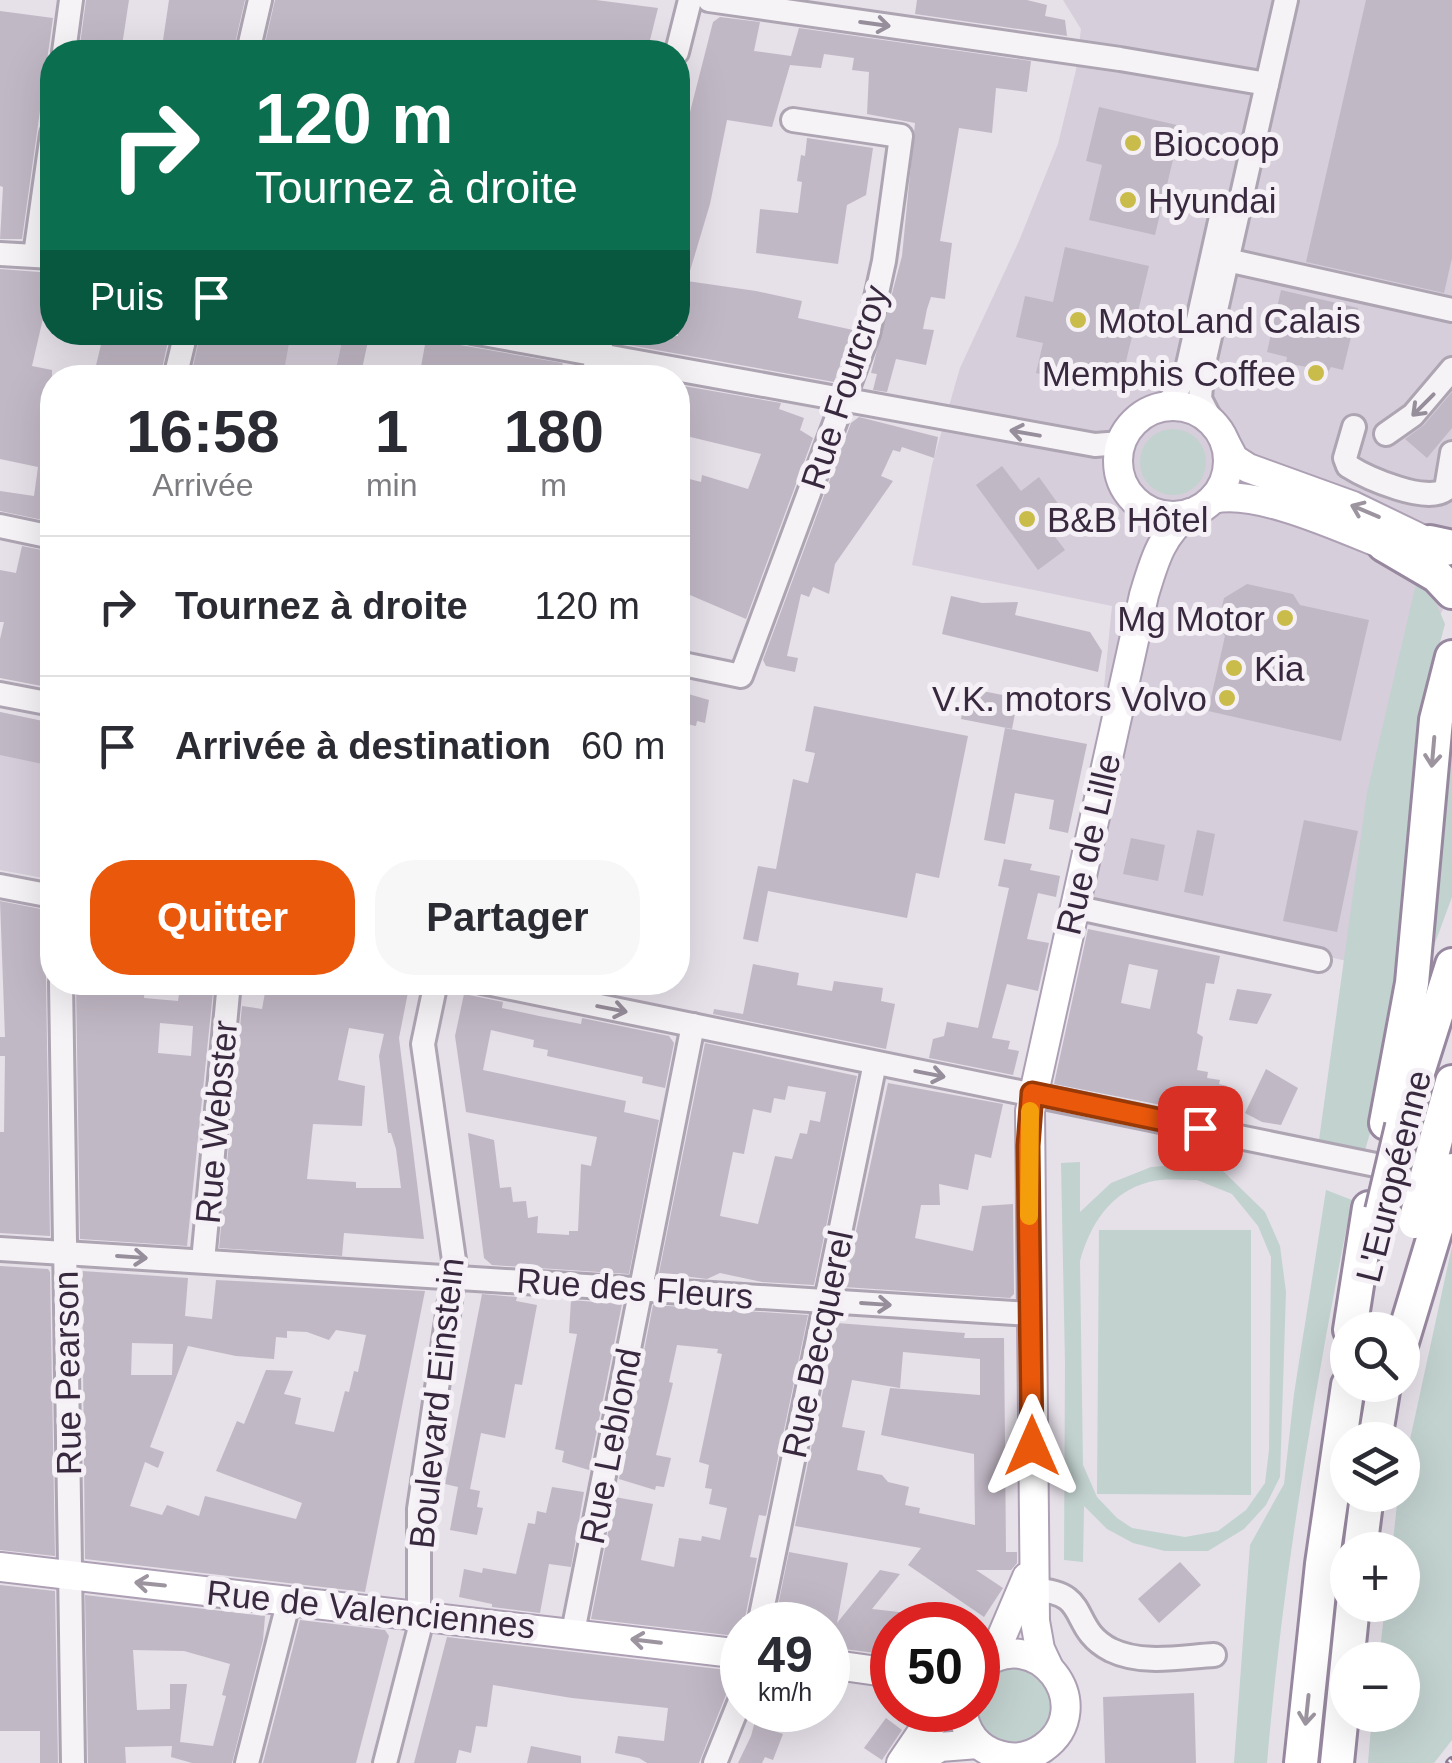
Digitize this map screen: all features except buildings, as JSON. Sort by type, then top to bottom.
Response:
[{"type":"highway","points":[[1384,545],[1437,576],[1452,592]]},
{"type":"highway","points":[[1394,1124],[1412,983],[1436,720],[1452,657]]},
{"type":"highway","name":"L'Européenne","points":[[1357,1312],[1394,1124],[1452,965]]},
{"type":"highway","name":"L'Européenne","points":[[1399,1312],[1426,1224],[1438,1132],[1452,1082]]},
{"type":"highway","points":[[1408,1312],[1426,1224],[1452,1170]]},
{"type":"highway","points":[[1301,1763],[1344,1402]]},
{"type":"highway","points":[[1337,1763],[1351,1622]]},
{"type":"main road","points":[[1445,548],[1353,506],[1248,468],[1234,459],[1218,431],[1189,408],[1164,406],[1138,419],[1121,443],[1120,474],[1130,494],[1141,505],[1165,515],[1231,496],[1264,502],[1452,572]]},
{"type":"main road","points":[[1202,506],[1226,476],[1228,459],[1218,431]]},
{"type":"main road","name":"Rue de Lille","points":[[1141,505],[1150,538],[1144,596]]},
{"type":"main road","name":"Rue de Lille","points":[[1032,1551],[1028,1146],[1032,1093],[1144,596],[1162,541],[1174,525],[1202,506]]},
{"type":"main road","points":[[970,1732],[978,1744],[1006,1760],[1045,1754],[1060,1728],[1066,1706],[1059,1680],[1048,1666],[1036,1632],[1032,1551]]},
{"type":"main road","points":[[1000,1635],[1020,1598],[1032,1551]]},
{"type":"main road","name":"Rue de Valenciennes","points":[[0,1567],[720,1651]]},
{"type":"main road","points":[[1000,1659],[1022,1654],[1048,1666]]},
{"type":"main road","points":[[901,1763],[922,1732]]},
{"type":"main road","points":[[914,1763],[940,1747],[978,1744]]},
{"type":"street","points":[[66,40],[71,0]]},
{"type":"street","points":[[251,40],[260,0]]},
{"type":"street","points":[[680,40],[690,0]]},
{"type":"street","points":[[709,0],[1103,56],[1260,83]]},
{"type":"street","points":[[1218,431],[1202,404],[1200,387],[1260,83],[1271,0]]},
{"type":"street","points":[[1164,406],[1176,395],[1186,374],[1260,83],[1286,0]]},
{"type":"street","name":"Rue Fourcroy","points":[[690,665],[741,676],[844,400],[878,290],[901,136],[794,120]]},
{"type":"street","points":[[0,254],[40,256]]},
{"type":"street","points":[[1227,260],[1452,310]]},
{"type":"street","points":[[543,345],[653,365]]},
{"type":"street","points":[[1386,434],[1414,415],[1452,368]]},
{"type":"street","points":[[690,372],[1095,445],[1121,443]]},
{"type":"street","points":[[1354,427],[1345,458],[1348,466],[1418,494],[1436,496],[1446,490],[1452,453]]},
{"type":"street","points":[[0,526],[40,534]]},
{"type":"street","points":[[0,694],[40,702]]},
{"type":"street","points":[[0,886],[40,894]]},
{"type":"street","points":[[1074,907],[1319,960]]},
{"type":"street","name":"Rue Pearson","points":[[61,995],[73,1763]]},
{"type":"street","name":"Rue Webster","points":[[203,1261],[228,995]]},
{"type":"street","name":"Boulevard Einstein","points":[[385,1763],[421,1615],[419,1509],[454,1276],[454,1247],[423,1048],[433,995]]},
{"type":"street","points":[[546,995],[1452,1180]]},
{"type":"street","name":"Rue Leblond","points":[[573,1632],[693,1025]]},
{"type":"street","name":"Rue Becquerel","points":[[764,1602],[875,1063]]},
{"type":"street","name":"Rue des Fleurs","points":[[0,1249],[1031,1314]]},
{"type":"street","points":[[1035,1590],[1066,1596],[1075,1604],[1087,1632],[1119,1653],[1144,1658],[1214,1655]]},
{"type":"street","points":[[247,1763],[290,1600]]},
{"type":"street","points":[[715,1763],[727,1732]]},
{"type":"shaded area","points":[[1063,0],[1452,0],[1452,594],[1441,613],[1417,730],[1399,973],[1083,900],[1112,606],[912,565],[932,465],[960,368],[1019,241],[1058,144],[1076,70],[1081,29]]},
{"type":"shaded area","points":[[197,345],[341,345],[337,365],[193,365]]},
{"type":"shaded area","points":[[1173,429],[1186,431],[1196,439],[1204,449],[1204,475],[1196,485],[1186,493],[1173,495],[1160,493],[1150,485],[1142,475],[1140,462],[1142,449],[1150,439],[1160,431]]},
{"type":"shaded area","points":[[1416,584],[1432,594],[1445,624],[1417,730],[1399,973],[1374,1120],[1365,1150],[1319,1140],[1367,793]]},
{"type":"shaded area","points":[[1452,691],[1452,897],[1420,984]]},
{"type":"shaded area","points":[[0,712],[40,720],[40,877],[0,870]]},
{"type":"shaded area","points":[[1080,1162],[1080,1212],[1111,1183],[1151,1167],[1192,1164],[1223,1171],[1265,1212],[1280,1246],[1286,1292],[1280,1477],[1266,1505],[1244,1529],[1208,1551],[1165,1551],[1133,1543],[1107,1529],[1084,1506],[1083,1562],[1064,1560],[1061,1163]],"holes":[[[1161,1180],[1197,1180],[1232,1194],[1258,1226],[1271,1257],[1269,1450],[1265,1483],[1246,1510],[1218,1531],[1185,1537],[1132,1528],[1097,1497],[1083,1465],[1080,1261],[1104,1212],[1135,1187]]]},
{"type":"shaded area","points":[[1326,1190],[1352,1200],[1302,1480],[1267,1763],[1234,1763],[1250,1545],[1284,1484]]},
{"type":"shaded area","points":[[1099,1230],[1251,1230],[1251,1495],[1097,1494]]},
{"type":"shaded area","points":[[1452,1246],[1452,1740],[1434,1763],[1368,1763],[1371,1732],[1420,1732],[1420,1642],[1381,1642],[1383,1622],[1420,1622],[1420,1532],[1394,1532],[1396,1512],[1420,1512],[1420,1422],[1414,1422]]},
{"type":"shaded area","points":[[1000,1670],[1029,1670],[1050,1691],[1050,1721],[1029,1742],[999,1742],[986,1732],[1000,1732]]},
{"type":"slow traffic","points":[[1029,1216],[1030,1111]]},
{"type":"place","name":"Biocoop","points":[[1133,143]]},
{"type":"place","name":"Hyundai","points":[[1128,200]]},
{"type":"place","name":"MotoLand Calais","points":[[1078,320]]},
{"type":"place","name":"Memphis Coffee","points":[[1316,373]]},
{"type":"place","name":"B&B Hôtel","points":[[1027,519]]},
{"type":"place","name":"Mg Motor","points":[[1285,618]]},
{"type":"place","name":"Kia","points":[[1234,668]]},
{"type":"place","name":"V.K. motors Volvo","points":[[1227,698]]},
{"type":"route","points":[[1032,1446],[1028,1146],[1032,1093],[1200,1128]]}]
